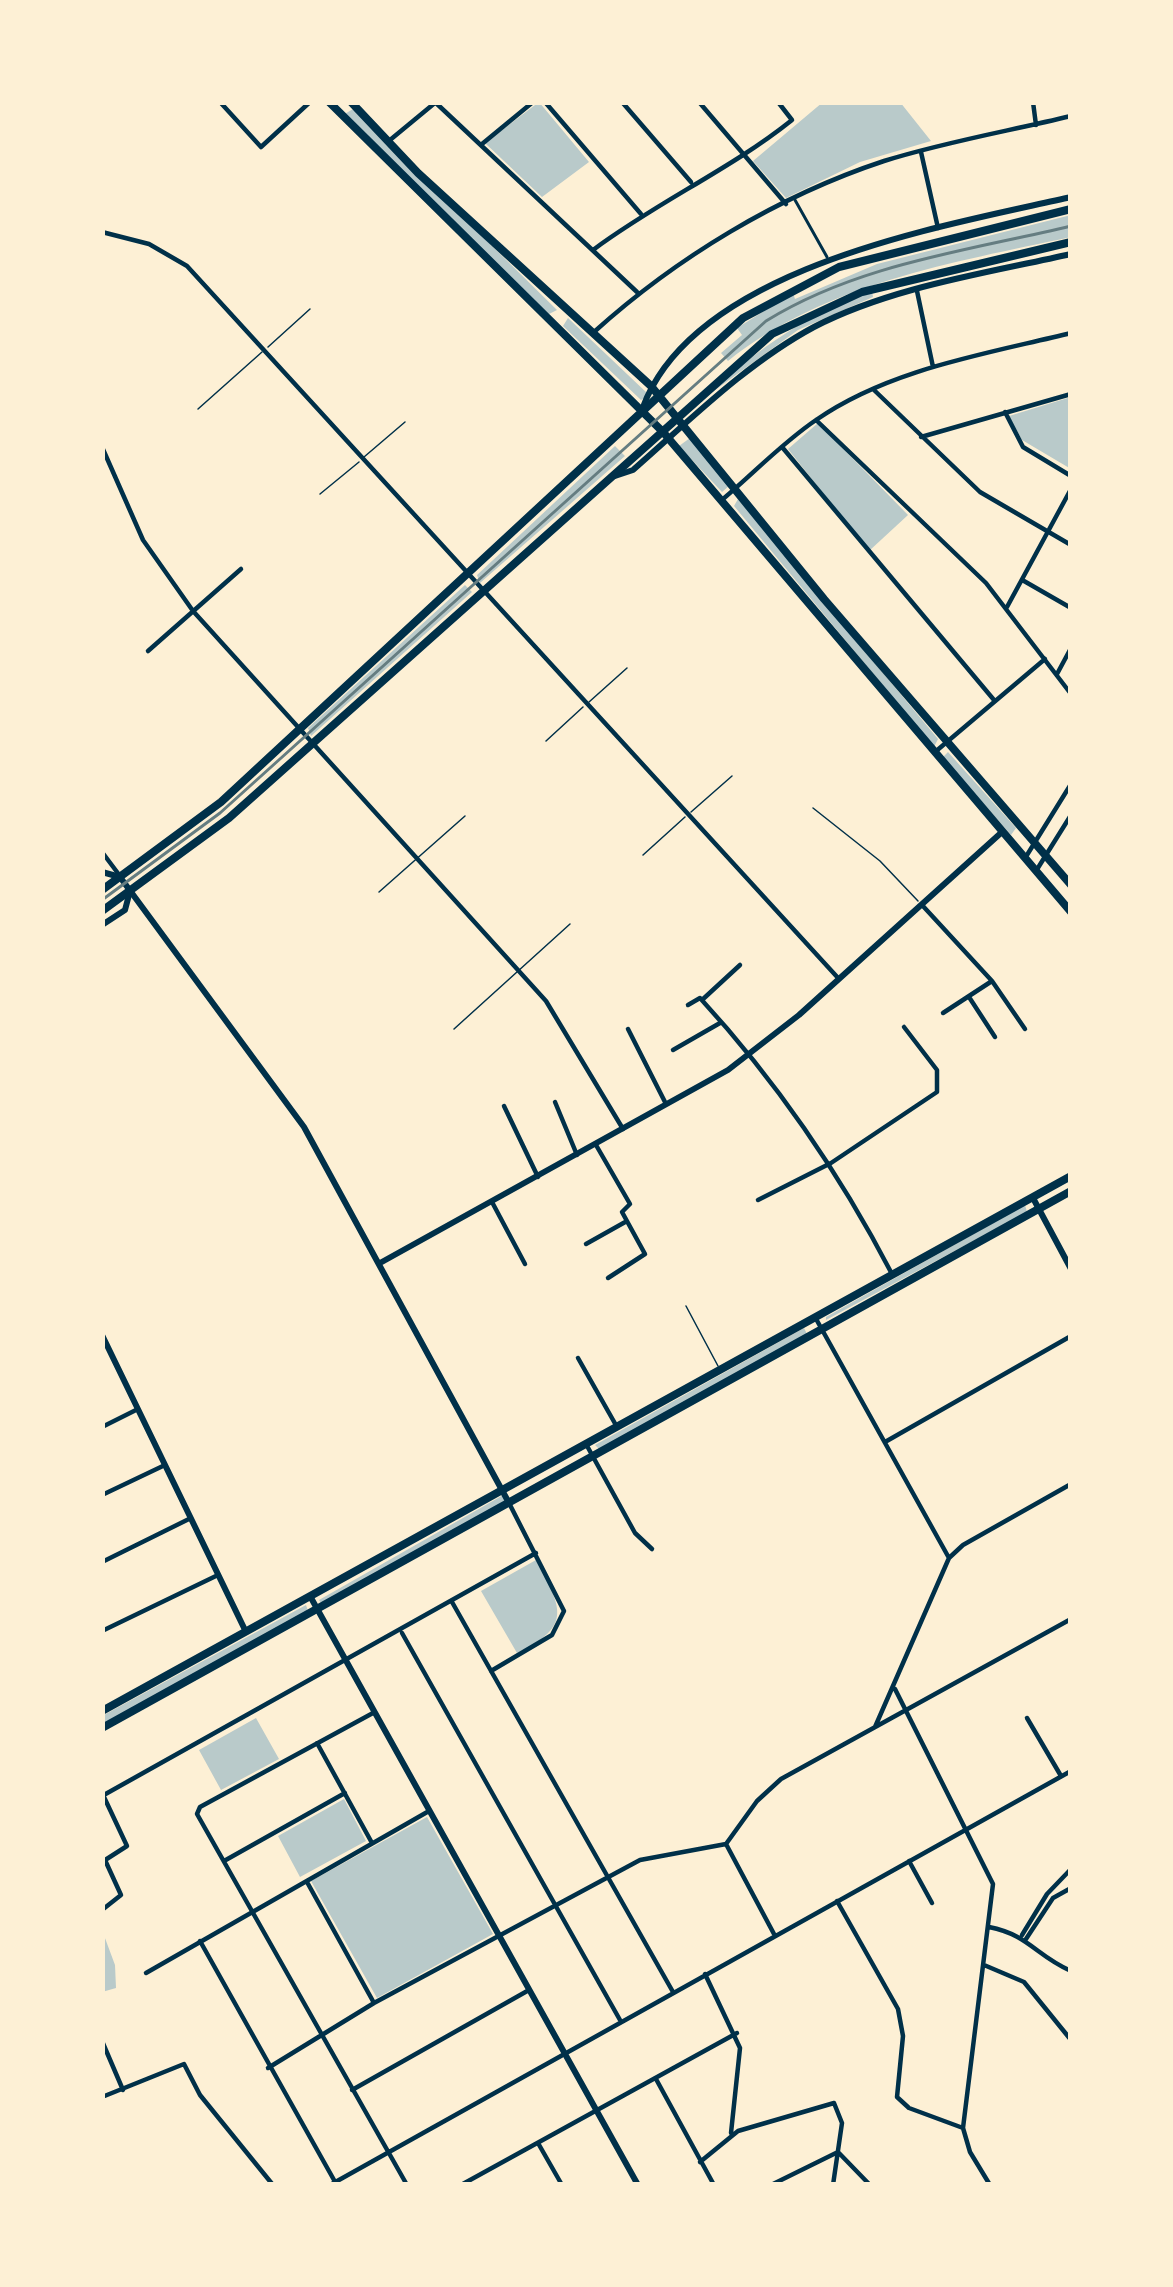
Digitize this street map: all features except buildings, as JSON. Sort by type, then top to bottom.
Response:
[{"type":"main road","points":[[351,102],[387,142],[654,391],[1071,885]]},
{"type":"main road","points":[[334,104],[666,436],[1071,912]]},
{"type":"main road","points":[[102,890],[261,765],[469,576],[642,410],[654,391],[716,338],[810,280],[870,257],[1071,209]]},
{"type":"main road","points":[[102,911],[273,777],[612,477],[666,436],[746,354],[818,308],[889,284],[1071,242]]},
{"type":"main road","points":[[554,322],[566,307]]},
{"type":"main road","points":[[261,765],[273,777]]},
{"type":"main road","points":[[173,838],[183,852]]},
{"type":"main road","points":[[102,1711],[1071,1176]]},
{"type":"main road","points":[[102,1728],[1071,1191]]},
{"type":"street","points":[[220,102],[261,147],[310,102]]},
{"type":"street","points":[[387,142],[436,102],[637,292]]},
{"type":"street","points":[[482,145],[533,102]]},
{"type":"street","points":[[545,102],[641,214]]},
{"type":"street","points":[[622,102],[691,182]]},
{"type":"street","points":[[699,102],[786,204]]},
{"type":"street","points":[[593,250],[641,214],[744,156],[792,120],[778,102]]},
{"type":"street","points":[[1034,102],[1036,125]]},
{"type":"street","points":[[594,332],[637,292],[786,204],[864,168],[1071,116]]},
{"type":"street","points":[[921,152],[938,229]]},
{"type":"street","points":[[654,391],[726,313],[828,259],[1071,197]]},
{"type":"street","points":[[795,200],[828,259]]},
{"type":"street","points":[[102,232],[148,244],[187,266],[838,979]]},
{"type":"street","points":[[681,422],[815,326],[917,291],[1071,254]]},
{"type":"street","points":[[917,291],[933,367]]},
{"type":"street","points":[[723,499],[816,419],[874,390],[933,367],[1071,333]]},
{"type":"street","points":[[874,390],[980,492],[1071,545]]},
{"type":"street","points":[[921,436],[1071,394]]},
{"type":"street","points":[[1005,412],[1023,447],[1071,476]]},
{"type":"street","points":[[816,419],[1007,607],[1071,694]]},
{"type":"street","points":[[102,447],[143,540],[193,611],[518,968],[566,1028],[623,1130]]},
{"type":"street","points":[[782,448],[994,700]]},
{"type":"street","points":[[1007,607],[1071,489]]},
{"type":"street","points":[[148,651],[241,569]]},
{"type":"street","points":[[1022,580],[1071,608]]},
{"type":"street","points":[[1057,674],[1071,648]]},
{"type":"street","points":[[934,754],[1045,659]]},
{"type":"street","points":[[1024,858],[1071,784]]},
{"type":"street","points":[[1036,871],[1048,859],[1071,815]]},
{"type":"street","points":[[380,1263],[667,1107],[751,1054],[1002,832]]},
{"type":"street","points":[[102,852],[303,1126],[560,1597],[561,1625],[491,1671]]},
{"type":"street","points":[[102,872],[120,877]]},
{"type":"street","points":[[102,925],[125,910],[130,891]]},
{"type":"street","points":[[920,904],[992,981],[1025,1029]]},
{"type":"street","points":[[688,1005],[702,1000],[740,965]]},
{"type":"street","points":[[943,1013],[992,981]]},
{"type":"street","points":[[968,996],[995,1037]]},
{"type":"street","points":[[702,1000],[751,1054],[831,1163],[892,1274]]},
{"type":"street","points":[[673,1050],[722,1022]]},
{"type":"street","points":[[758,1201],[831,1163],[934,1094],[937,1070],[904,1027]]},
{"type":"street","points":[[628,1029],[667,1107]]},
{"type":"street","points":[[555,1102],[577,1155]]},
{"type":"street","points":[[504,1106],[538,1177]]},
{"type":"street","points":[[596,1145],[629,1204],[622,1212],[645,1257],[608,1278]]},
{"type":"street","points":[[1033,1198],[1071,1269]]},
{"type":"street","points":[[492,1202],[525,1264]]},
{"type":"street","points":[[586,1244],[627,1221]]},
{"type":"street","points":[[815,1317],[949,1558]]},
{"type":"street","points":[[102,1335],[246,1632]]},
{"type":"street","points":[[885,1442],[1071,1336]]},
{"type":"street","points":[[102,1358],[111,1354]]},
{"type":"street","points":[[578,1358],[617,1426]]},
{"type":"street","points":[[102,1427],[138,1409]]},
{"type":"street","points":[[586,1444],[635,1533],[652,1550]]},
{"type":"street","points":[[102,1495],[165,1465]]},
{"type":"street","points":[[875,1727],[949,1558],[963,1544],[1071,1484]]},
{"type":"street","points":[[102,1562],[191,1519]]},
{"type":"street","points":[[102,1925],[102,1911],[121,1895],[103,1861],[127,1846],[102,1794],[536,1553]]},
{"type":"street","points":[[102,1631],[218,1575]]},
{"type":"street","points":[[310,1596],[638,2185]]},
{"type":"street","points":[[452,1602],[673,1992]]},
{"type":"street","points":[[268,2068],[374,2002],[607,1877],[652,1856],[726,1844],[769,1789],[1071,1618]]},
{"type":"street","points":[[401,1631],[620,2020]]},
{"type":"street","points":[[895,1689],[992,1876],[963,2128],[970,2152],[990,2185]]},
{"type":"street","points":[[375,1712],[198,1810],[407,2185]]},
{"type":"street","points":[[1027,1718],[1061,1776]]},
{"type":"street","points":[[317,1742],[372,1843]]},
{"type":"street","points":[[200,1941],[332,2182],[1071,1771]]},
{"type":"street","points":[[224,1861],[345,1793]]},
{"type":"street","points":[[146,1973],[429,1811]]},
{"type":"street","points":[[726,1844],[775,1935]]},
{"type":"street","points":[[908,1861],[932,1903]]},
{"type":"street","points":[[1024,1937],[1047,1894],[1071,1869]]},
{"type":"street","points":[[306,1880],[374,2002]]},
{"type":"street","points":[[1024,1937],[1053,1898],[1071,1888]]},
{"type":"street","points":[[837,1901],[898,2009],[903,2036],[897,2098],[909,2108],[963,2128]]},
{"type":"street","points":[[989,1927],[1024,1937],[1040,1955],[1071,1971]]},
{"type":"street","points":[[984,1965],[1024,1982],[1071,2040]]},
{"type":"street","points":[[705,1974],[737,2033],[740,2076],[730,2135]]},
{"type":"street","points":[[352,2090],[530,1990]]},
{"type":"street","points":[[461,2185],[737,2033]]},
{"type":"street","points":[[102,2041],[123,2090]]},
{"type":"street","points":[[102,2097],[184,2064],[200,2095],[273,2185]]},
{"type":"street","points":[[655,2077],[714,2185]]},
{"type":"street","points":[[700,2162],[730,2135],[834,2103],[842,2123],[833,2185]]},
{"type":"street","points":[[537,2141],[562,2185]]},
{"type":"street","points":[[770,2185],[838,2152]]},
{"type":"street","points":[[838,2152],[870,2185]]},
{"type":"lane","points":[[198,409],[310,309]]},
{"type":"lane","points":[[320,494],[405,422]]},
{"type":"lane","points":[[546,741],[627,668]]},
{"type":"lane","points":[[643,855],[732,776]]},
{"type":"lane","points":[[813,808],[880,861],[920,904]]},
{"type":"lane","points":[[379,892],[465,817]]},
{"type":"lane","points":[[454,1029],[570,924]]},
{"type":"lane","points":[[686,1306],[720,1370]]},
{"type":"shaded area","points":[[539,102],[589,162],[542,197],[485,143]]},
{"type":"shaded area","points":[[823,102],[900,102],[931,141],[860,162],[786,198],[753,161]]},
{"type":"shaded area","points":[[353,109],[557,310],[549,314],[343,115]]},
{"type":"shaded area","points":[[1071,215],[1071,237],[981,256],[848,294],[766,334],[728,361],[721,353],[742,335],[737,328],[793,293],[795,299],[877,264]]},
{"type":"shaded area","points":[[872,291],[873,297],[798,330],[693,406],[777,339]]},
{"type":"shaded area","points":[[568,318],[647,397],[641,400],[563,326]]},
{"type":"shaded area","points":[[1071,397],[1071,469],[1022,440],[1009,416]]},
{"type":"shaded area","points":[[818,423],[908,515],[869,551],[788,449]]},
{"type":"shaded area","points":[[690,438],[729,486],[722,492],[679,446]]},
{"type":"shaded area","points":[[615,446],[625,456],[480,583],[477,575]]},
{"type":"shaded area","points":[[738,499],[938,739],[934,747],[734,506]]},
{"type":"shaded area","points":[[465,585],[472,592],[311,736],[308,728]]},
{"type":"shaded area","points":[[948,752],[1016,828],[1011,835],[943,757]]},
{"type":"shaded area","points":[[1025,1205],[1027,1212],[826,1320],[826,1317]]},
{"type":"shaded area","points":[[804,1328],[807,1334],[599,1449],[595,1445]]},
{"type":"shaded area","points":[[505,1494],[504,1502],[319,1600]]},
{"type":"shaded area","points":[[536,1560],[556,1603],[555,1624],[548,1634],[517,1653],[481,1591]]},
{"type":"shaded area","points":[[306,1605],[308,1611],[102,1725],[102,1716]]},
{"type":"shaded area","points":[[256,1718],[279,1759],[221,1790],[199,1750]]},
{"type":"shaded area","points":[[344,1799],[366,1841],[300,1877],[278,1836]]},
{"type":"shaded area","points":[[427,1817],[493,1934],[377,1998],[311,1881]]},
{"type":"shaded area","points":[[102,1930],[115,1965],[116,1988],[102,1992]]},
{"type":"railway","points":[[102,900],[220,813],[766,321],[876,272],[1071,226]]}]
